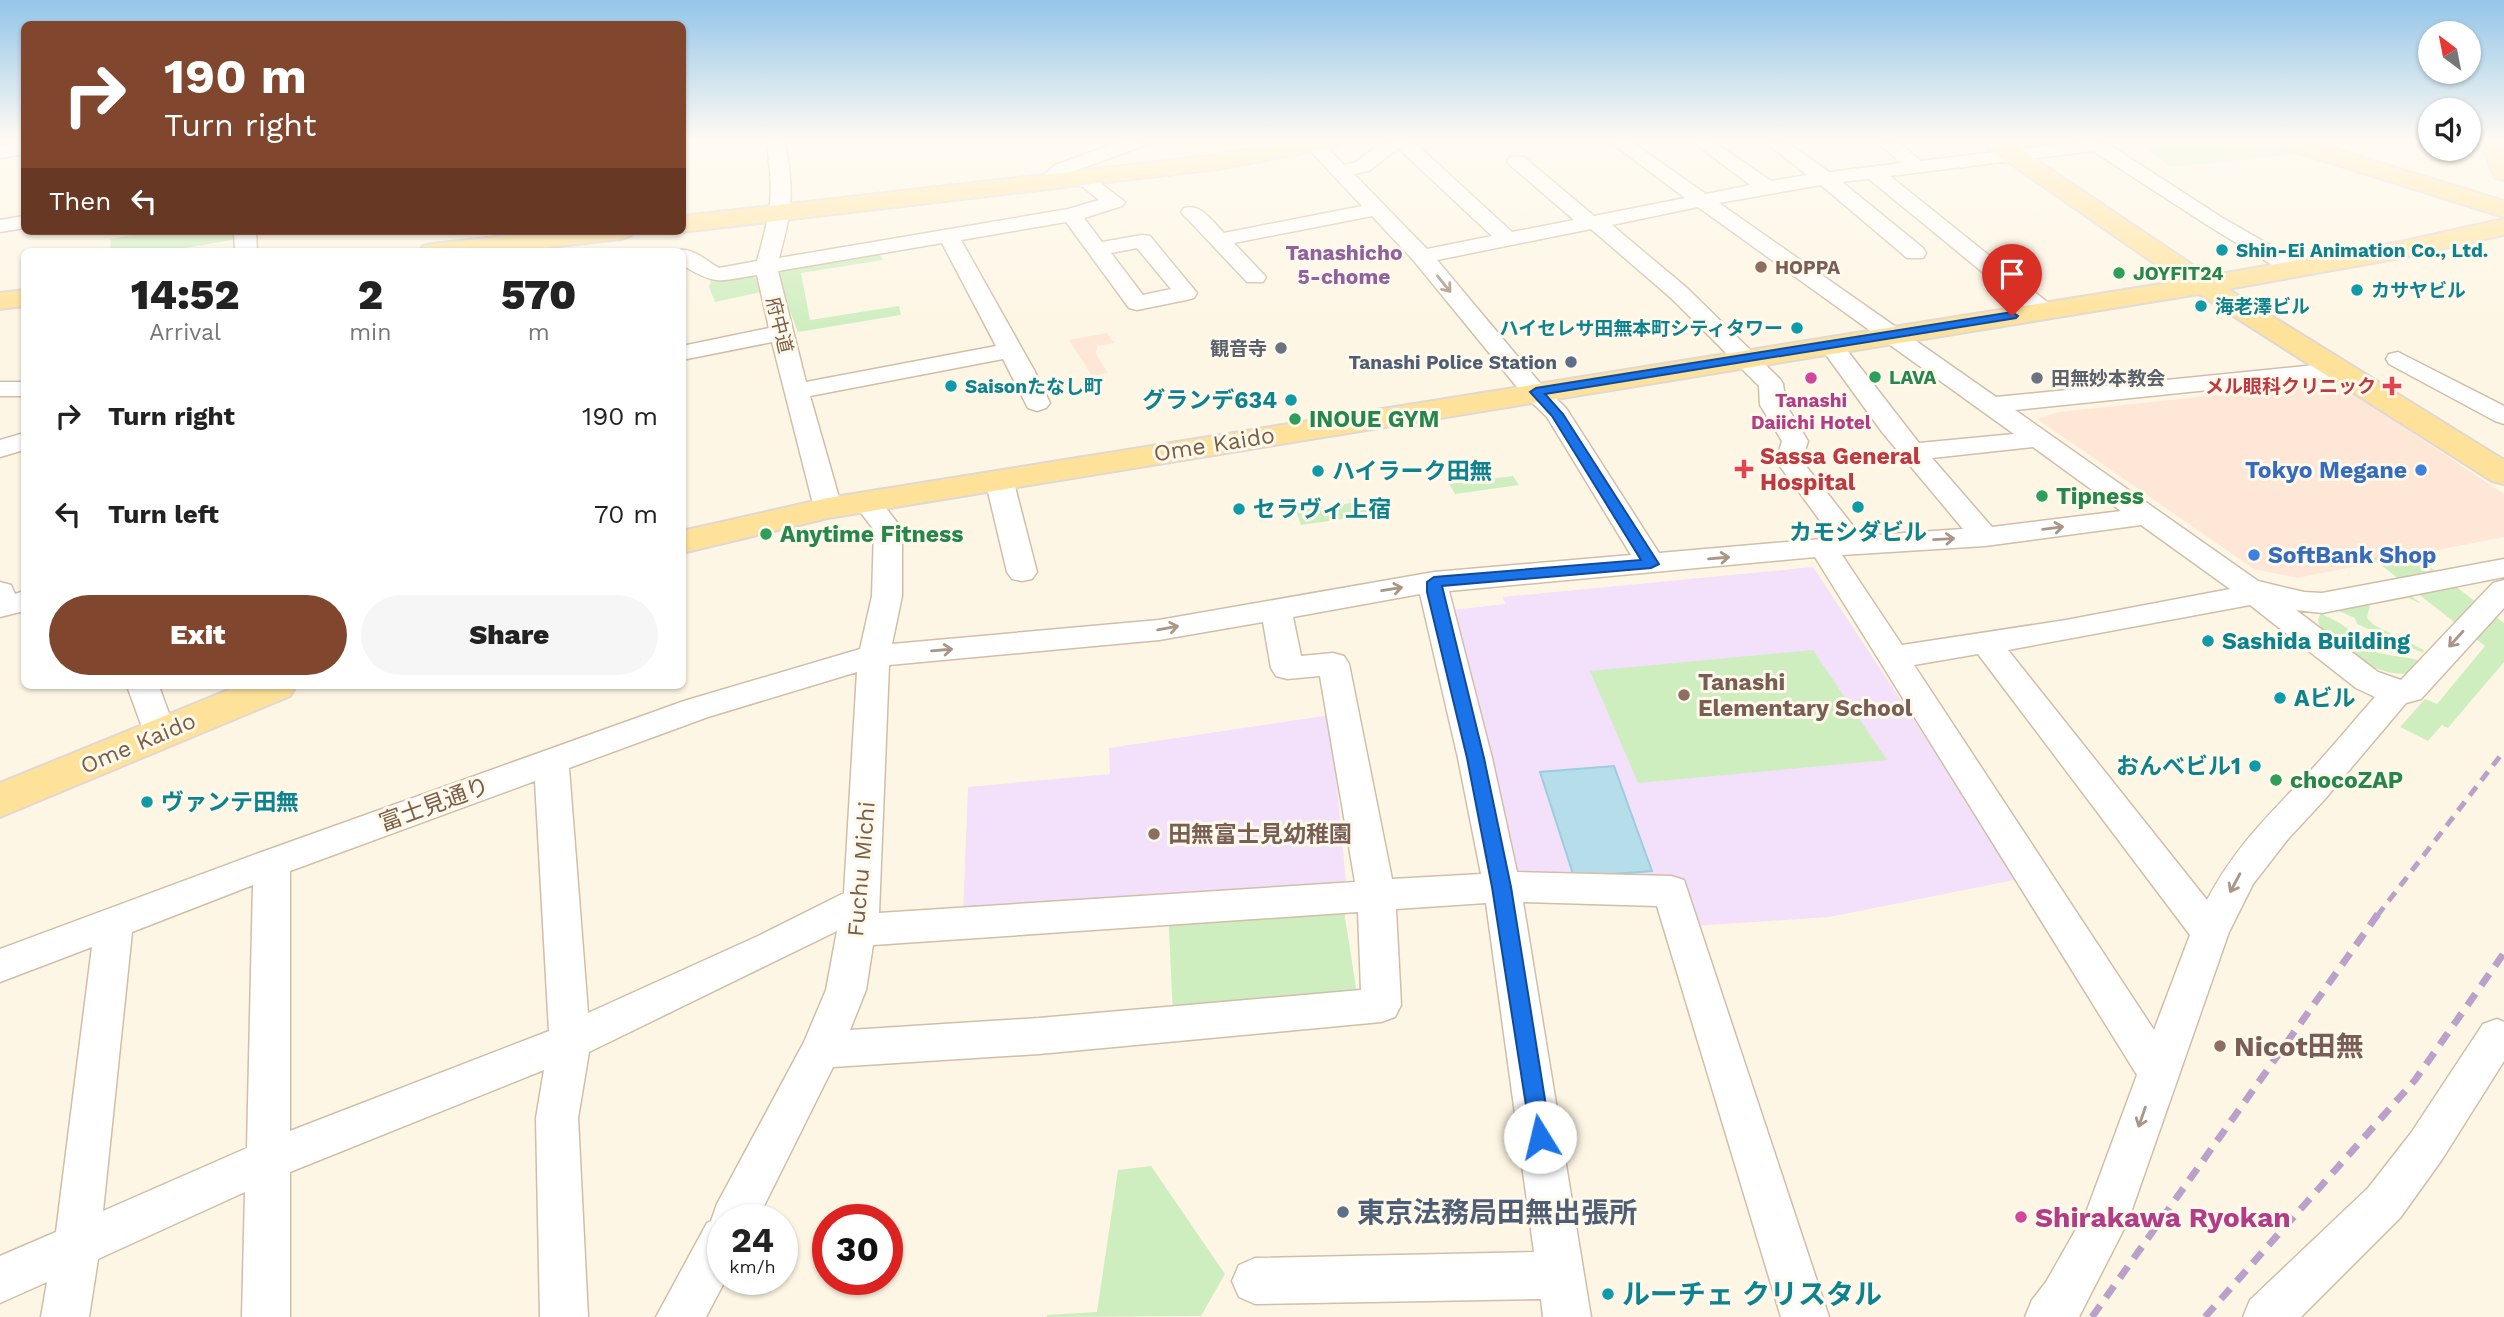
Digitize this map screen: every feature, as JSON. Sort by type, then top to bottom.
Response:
[{"type":"main road","points":[[686,224],[871,202]]},
{"type":"main road","points":[[2084,202],[2335,370],[2504,474]]},
{"type":"main road","points":[[2483,202],[2504,209]]},
{"type":"main road","name":"Ome Kaido","points":[[686,541],[866,501],[2205,285],[2411,248],[2504,227]]},
{"type":"main road","points":[[468,248],[585,235]]},
{"type":"main road","points":[[0,301],[21,298]]},
{"type":"main road","name":"Ome Kaido","points":[[0,801],[269,689]]},
{"type":"street","name":"府中道","points":[[781,202],[781,213],[766,267],[828,508]]},
{"type":"street","points":[[686,257],[715,275],[1071,215],[1113,202]]},
{"type":"street","points":[[1370,202],[1422,256],[1557,414],[1651,564]]},
{"type":"street","points":[[1468,202],[1508,239]]},
{"type":"street","points":[[1568,202],[1679,293],[1771,384],[1773,405],[1795,441],[1789,461],[1839,547],[1895,657],[2158,1072]]},
{"type":"street","points":[[1422,256],[1701,202]]},
{"type":"street","points":[[1704,202],[2147,516],[2367,680],[2397,692],[2410,691],[2504,590]]},
{"type":"street","points":[[1854,202],[1915,253]]},
{"type":"street","points":[[1911,202],[2044,311]]},
{"type":"street","points":[[2185,202],[2295,269]]},
{"type":"street","points":[[1219,240],[1376,209]]},
{"type":"street","points":[[1191,212],[1255,276]]},
{"type":"street","points":[[1071,215],[1098,249]]},
{"type":"street","points":[[0,226],[21,222]]},
{"type":"street","points":[[1275,229],[1292,248]]},
{"type":"street","points":[[948,235],[1022,370],[1037,403]]},
{"type":"street","points":[[686,352],[782,332]]},
{"type":"street","points":[[1831,345],[1891,427],[1985,537]]},
{"type":"street","points":[[796,391],[1010,351]]},
{"type":"street","points":[[2398,359],[2504,416]]},
{"type":"street","points":[[1990,405],[2335,370]]},
{"type":"street","points":[[0,389],[21,388]]},
{"type":"street","points":[[1912,452],[2039,439]]},
{"type":"street","points":[[0,449],[21,442]]},
{"type":"street","points":[[999,479],[1022,572]]},
{"type":"street","name":"Fuchu Michi","points":[[741,1204],[821,1050],[846,990],[860,916],[874,656],[887,596],[888,529],[866,501]]},
{"type":"street","name":"富士見通り","points":[[0,966],[272,863],[696,709],[874,656],[1159,630],[1434,582],[1985,537],[2147,516]]},
{"type":"street","points":[[1895,657],[1986,643],[2247,588],[2284,598],[2322,603],[2504,568]]},
{"type":"street","points":[[1255,1281],[1564,1296],[1502,887],[1475,758],[1434,592],[1434,582]]},
{"type":"street","points":[[2416,586],[2438,590],[2479,614]]},
{"type":"street","points":[[0,592],[3,608],[21,602]]},
{"type":"street","points":[[2316,640],[2306,622],[2313,608],[2322,603]]},
{"type":"street","points":[[821,1050],[1039,1036],[1381,1005],[1376,893],[1333,664],[1287,668],[1276,608]]},
{"type":"street","points":[[1986,643],[2210,932]]},
{"type":"street","points":[[144,689],[159,733]]},
{"type":"street","points":[[2049,1317],[2063,1299],[2105,1221],[2210,932],[2239,875],[2275,829],[2313,790],[2397,692]]},
{"type":"street","points":[[551,761],[570,1041],[557,1118],[564,1317]]},
{"type":"street","points":[[266,1317],[272,863]]},
{"type":"street","points":[[0,1280],[268,1160],[570,1041],[772,947],[860,916],[1502,887],[1671,891],[1709,1019],[1805,1317]]},
{"type":"street","points":[[65,1317],[77,1245],[114,925]]},
{"type":"street","points":[[2267,1317],[2384,1203],[2426,1147],[2497,1037]]},
{"type":"street","points":[[680,1317],[707,1268]]},
{"type":"shaded area","points":[[1107,333],[1114,343],[1097,346],[1096,354],[1108,373],[1092,376],[1069,340]]},
{"type":"shaded area","points":[[2331,383],[2357,396],[2504,494],[2504,537],[2297,578],[2254,569],[2037,419],[2058,412]]},
{"type":"shaded area","name":"Tanashi Elementary School","points":[[1813,567],[2019,879],[1829,917],[1693,926],[1677,881],[1514,879],[1451,610],[1505,604],[1503,597]]},
{"type":"shaded area","name":"田無富士見幼稚園","points":[[1330,715],[1346,881],[963,915],[968,787],[1110,774],[1109,748]]},
{"type":"green space","points":[[132,235],[237,235],[237,239],[186,248],[110,248],[111,239]]},
{"type":"green space","points":[[878,250],[883,260],[801,273],[810,320],[899,306],[901,315],[798,332],[775,272],[782,268]]},
{"type":"green space","points":[[748,275],[756,278],[761,292],[715,302],[709,287],[711,280]]},
{"type":"green space","points":[[1513,476],[1519,485],[1455,494],[1449,484]]},
{"type":"green space","points":[[1372,500],[1377,510],[1364,516],[1301,525],[1296,511]]},
{"type":"green space","points":[[2410,552],[2504,623],[2504,662],[2448,728],[2442,725],[2428,741],[2400,727],[2425,699],[2437,704],[2485,646],[2372,558]]},
{"type":"green space","points":[[2410,595],[2422,604],[2408,598],[2370,605],[2367,618],[2374,625],[2424,650],[2423,653],[2357,624],[2355,618],[2332,608]]},
{"type":"green space","points":[[2321,613],[2347,628],[2366,648],[2420,661],[2413,673],[2399,674],[2375,668],[2321,633],[2318,619]]},
{"type":"green space","points":[[1813,650],[1887,760],[1638,783],[1590,671]]},
{"type":"green space","points":[[1342,898],[1358,1000],[1173,1015],[1168,910]]},
{"type":"green space","points":[[1151,1166],[1225,1274],[1201,1316],[1047,1317],[1097,1312],[1118,1170]]},
{"type":"water","points":[[1614,766],[1652,871],[1574,877],[1540,772]]},
{"type":"railway","points":[[2377,916],[2504,751]]},
{"type":"railway","points":[[2092,1317],[2378,914]]},
{"type":"railway","points":[[2205,1317],[2415,1080],[2504,953]]},
{"type":"place","name":"Shin-Ei Animation Co., Ltd.","points":[[2222,250]]},
{"type":"place","name":"HOPPA","points":[[1761,267]]},
{"type":"place","name":"JOYFIT24","points":[[2119,273]]},
{"type":"place","name":"カサヤビル","points":[[2357,290]]},
{"type":"place","name":"海老澤ビル","points":[[2201,306]]},
{"type":"place","name":"ハイセレサ田無本町シティタワー","points":[[1797,328]]},
{"type":"place","name":"観音寺","points":[[1281,348]]},
{"type":"place","name":"Tanashi Police Station","points":[[1571,362]]},
{"type":"place","name":"LAVA","points":[[1875,377]]},
{"type":"place","name":"Tanashi Daiichi Hotel","points":[[1811,378]]},
{"type":"place","name":"田無妙本教会","points":[[2037,378]]},
{"type":"place","name":"Saisonたなし町","points":[[951,386]]},
{"type":"place","name":"メル眼科クリニック","points":[[2392,386]]},
{"type":"place","name":"グランデ634","points":[[1291,400]]},
{"type":"place","name":"INOUE GYM","points":[[1295,419]]},
{"type":"place","name":"Sassa General Hospital","points":[[1744,469]]},
{"type":"place","name":"Tokyo Megane","points":[[2421,470]]},
{"type":"place","name":"ハイラーク田無","points":[[1318,471]]},
{"type":"place","name":"Tipness","points":[[2042,496]]},
{"type":"place","name":"カモシダビル","points":[[1858,507]]},
{"type":"place","name":"セラヴィ上宿","points":[[1239,509]]},
{"type":"place","name":"Anytime Fitness","points":[[766,534]]},
{"type":"place","name":"SoftBank Shop","points":[[2254,555]]},
{"type":"place","name":"Sashida Building","points":[[2208,641]]},
{"type":"place","name":"Tanashi Elementary School","points":[[1684,695]]},
{"type":"place","name":"Aビル","points":[[2280,698]]},
{"type":"place","name":"おんべビル1","points":[[2255,766]]},
{"type":"place","name":"chocoZAP","points":[[2276,780]]},
{"type":"place","name":"ヴァンテ田無","points":[[147,802]]},
{"type":"place","name":"田無富士見幼稚園","points":[[1154,834]]},
{"type":"place","name":"Nicot田無","points":[[2220,1046]]},
{"type":"place","name":"東京法務局田無出張所","points":[[1343,1212]]},
{"type":"place","name":"Shirakawa Ryokan","points":[[2021,1217]]},
{"type":"place","name":"ルーチェ クリスタル","points":[[1608,1294]]},
{"type":"district","name":"Tanashicho 5-chome","points":[[1344,265]]},
{"type":"route","points":[[1540,1137],[1502,887],[1475,758],[1434,592],[1434,582],[1651,564],[1557,414],[1536,392],[2012,316]]}]
